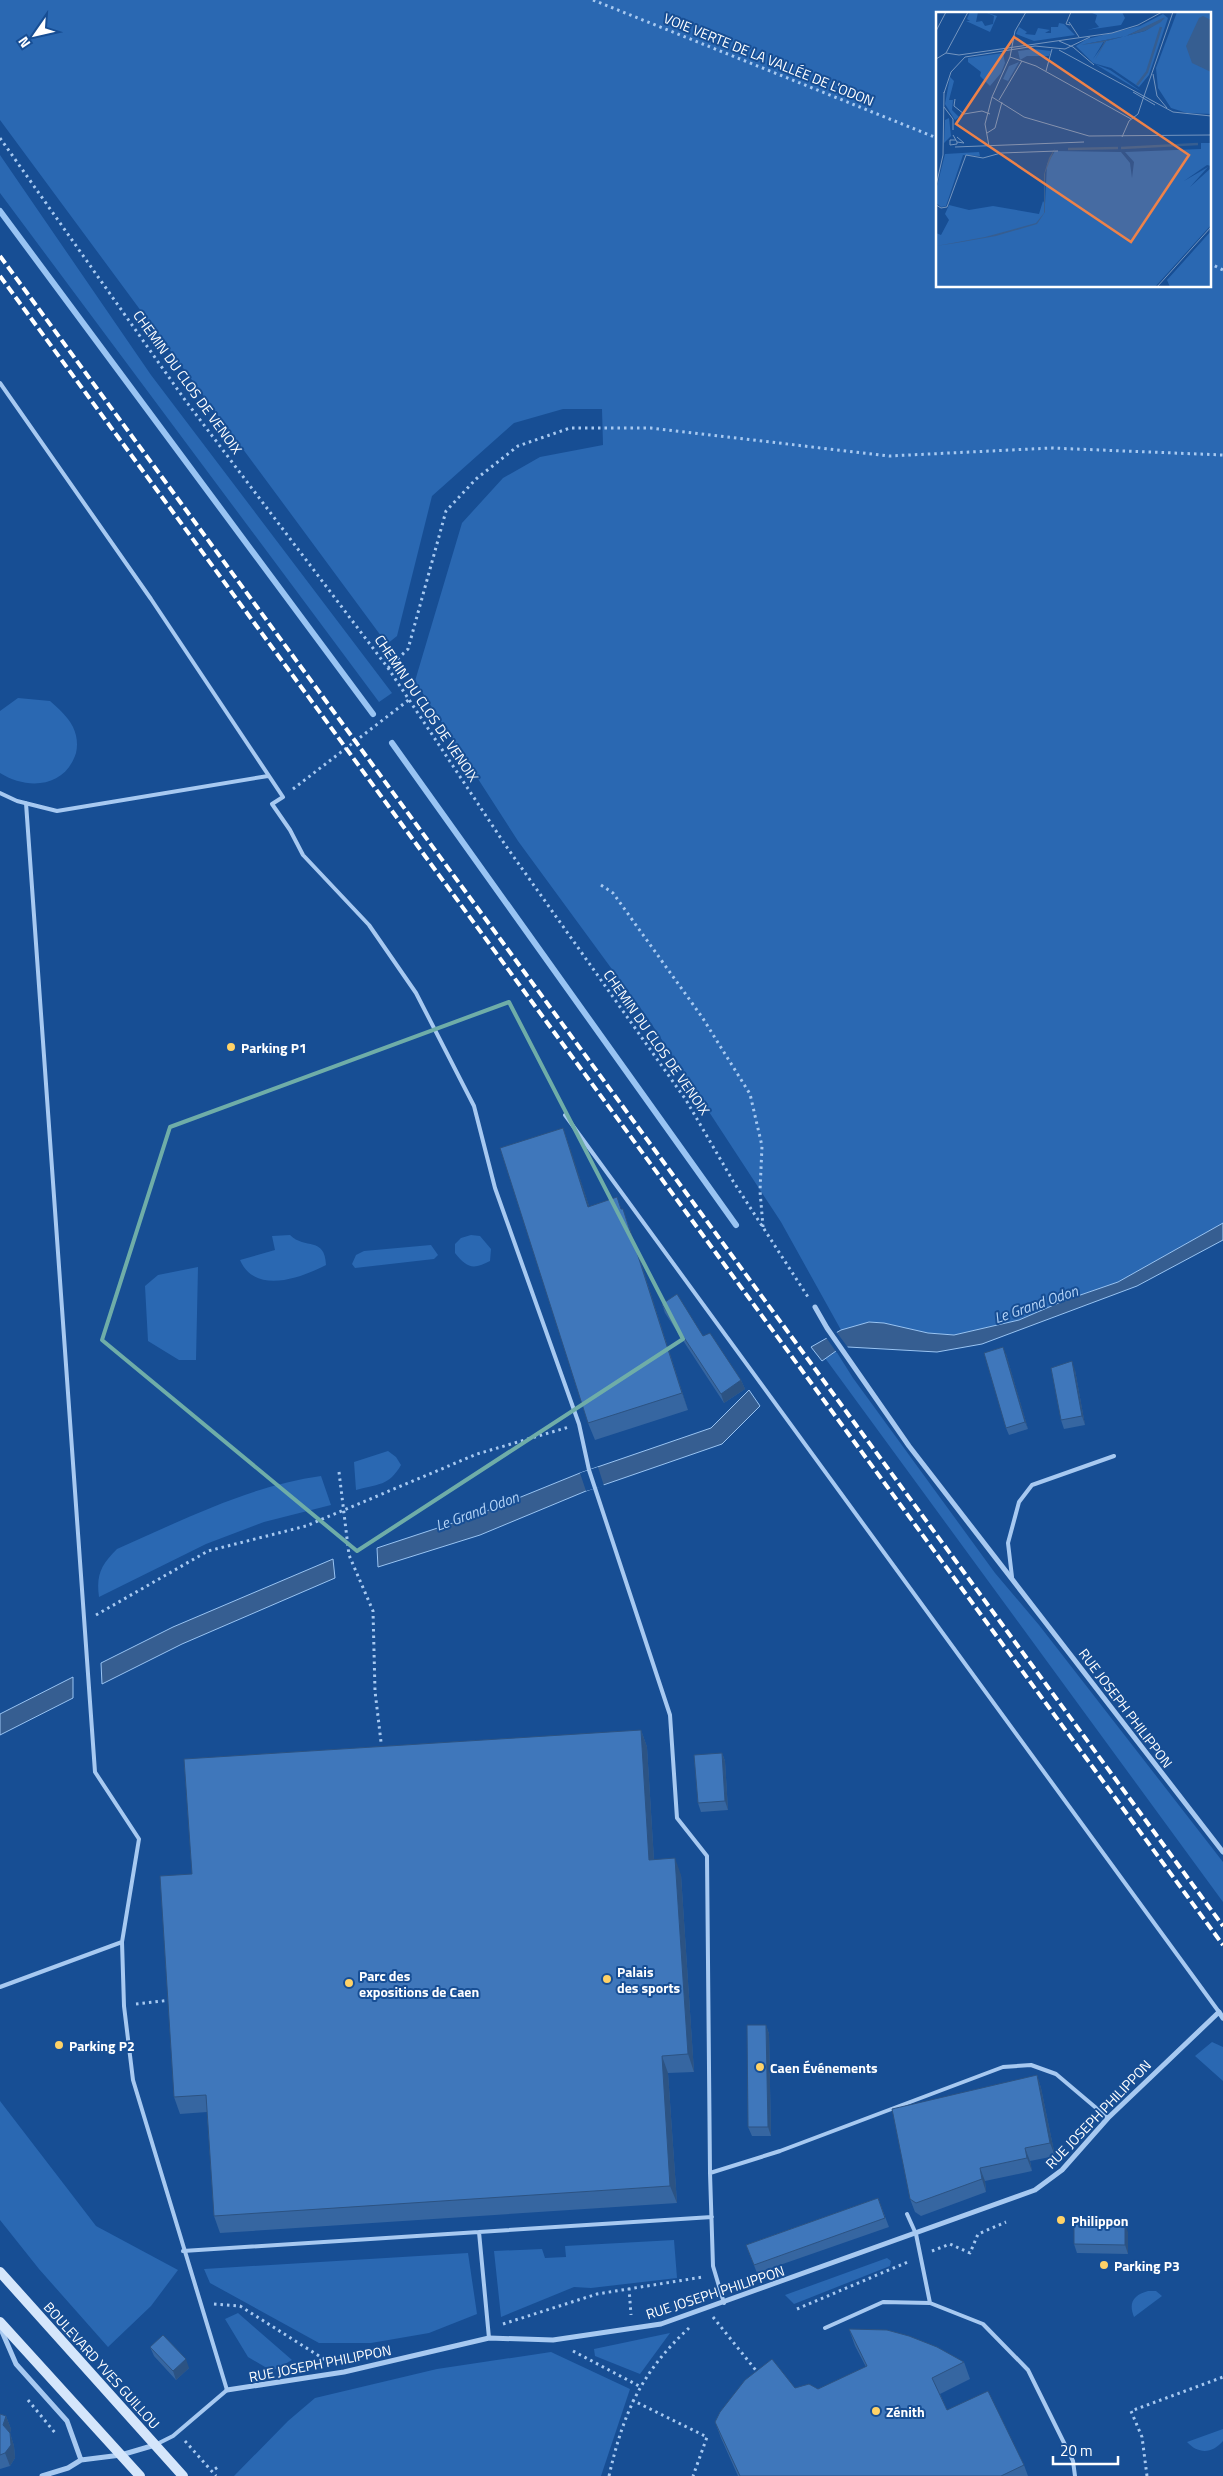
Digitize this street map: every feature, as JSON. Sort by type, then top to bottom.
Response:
[{"type":"main road","name":"BOULEVARD YVES GUILLOU","points":[[0,2272],[183,2476]]},
{"type":"main road","points":[[0,2322],[140,2476]]},
{"type":"street","name":"RUE JOSEPH PHILIPPON","points":[[815,1307],[827,1328],[910,1446],[1223,1852]]},
{"type":"street","name":"RUE JOSEPH PHILIPPON","points":[[227,2390],[344,2372],[489,2338],[553,2340],[662,2324],[1035,2190],[1062,2170],[1108,2118],[1218,2012]]},
{"type":"street","points":[[1218,2012],[1223,2018]]},
{"type":"street","points":[[0,2327],[16,2364],[67,2421],[81,2460]]},
{"type":"street","points":[[42,2476],[68,2468],[81,2460],[121,2455],[155,2445]]},
{"type":"lane","points":[[0,383],[151,600],[283,797],[272,804],[290,830],[303,855],[369,925],[416,993],[474,1106],[495,1188],[579,1424],[589,1470],[670,1715],[677,1818],[707,1856],[710,2173],[713,2266],[724,2303]]},
{"type":"lane","points":[[0,793],[26,803],[57,811],[268,776]]},
{"type":"lane","points":[[26,803],[95,1772],[139,1839],[122,1942],[124,2006],[133,2080],[183,2251],[227,2390],[177,2433],[155,2445]]},
{"type":"lane","points":[[565,1115],[1218,2012]]},
{"type":"lane","points":[[1012,1578],[1008,1543],[1020,1502],[1032,1485],[1114,1456]]},
{"type":"lane","points":[[0,1987],[122,1942]]},
{"type":"lane","points":[[710,2173],[787,2148],[1003,2067],[1031,2065],[1056,2074],[1108,2118]]},
{"type":"lane","points":[[907,2214],[916,2234],[930,2303]]},
{"type":"lane","points":[[183,2251],[712,2217]]},
{"type":"lane","points":[[479,2232],[489,2338]]},
{"type":"lane","points":[[825,2328],[882,2302],[930,2303],[983,2324],[1028,2370],[1073,2461],[1075,2476]]},
{"type":"path","name":"VOIE VERTE DE LA VALLÉE DE L'ODON","points":[[593,0],[936,138]]},
{"type":"path","name":"CHEMIN DU CLOS DE VENOIX","points":[[0,138],[185,400],[410,699],[506,846],[686,1100],[763,1227],[815,1307]]},
{"type":"path","points":[[1210,264],[1223,270]]},
{"type":"path","points":[[388,668],[408,649],[446,511],[476,479],[518,446],[570,428],[651,428],[889,456],[1051,448],[1223,455]]},
{"type":"path","points":[[283,797],[410,699]]},
{"type":"path","points":[[601,885],[613,893],[702,1017],[750,1094],[762,1146],[760,1191],[763,1227]]},
{"type":"path","points":[[85,1622],[208,1552],[306,1526],[477,1454],[579,1424]]},
{"type":"path","points":[[339,1472],[350,1555],[373,1611],[375,1691],[381,1742]]},
{"type":"path","points":[[124,2006],[178,1999]]},
{"type":"path","points":[[797,2309],[950,2244],[970,2253],[978,2234],[1006,2222]]},
{"type":"path","points":[[489,2338],[503,2324],[597,2294],[716,2275]]},
{"type":"path","points":[[628,2288],[630,2308]]},
{"type":"path","points":[[201,2303],[240,2306],[344,2372]]},
{"type":"path","points":[[708,2311],[761,2376]]},
{"type":"path","points":[[610,2476],[619,2433],[632,2400],[658,2360],[692,2326]]},
{"type":"path","points":[[553,2340],[641,2387]]},
{"type":"path","points":[[1146,2476],[1142,2437],[1131,2411],[1223,2377]]},
{"type":"path","points":[[632,2400],[707,2437],[693,2476]]},
{"type":"path","points":[[177,2433],[216,2476]]},
{"type":"highlighted area","points":[[509,1002],[683,1339],[357,1551],[102,1340],[170,1127]]},
{"type":"shaded area","points":[[0,0],[1223,0],[1223,1223],[1118,1282],[1063,1301],[1019,1320],[954,1335],[928,1333],[884,1323],[869,1322],[841,1330],[781,1222],[647,1017],[518,841],[415,681],[462,523],[503,478],[540,457],[603,445],[602,409],[563,409],[514,423],[432,496],[397,636],[387,644],[0,120]]},
{"type":"shaded area","points":[[0,155],[151,375],[392,693],[379,702],[0,193]]},
{"type":"shaded area","points":[[18,698],[50,701],[66,716],[73,727],[77,740],[76,753],[71,765],[54,779],[44,782],[22,782],[0,773],[0,711]]},
{"type":"shaded area","points":[[1223,1223],[1223,1240],[1137,1286],[982,1344],[937,1352],[848,1347],[836,1351],[822,1361],[811,1347],[841,1330],[869,1322],[884,1323],[928,1333],[954,1335],[1019,1320],[1063,1301],[1118,1282]]},
{"type":"shaded area","points":[[290,1235],[322,1250],[326,1265],[304,1275],[279,1280],[267,1280],[256,1277],[247,1271],[240,1260],[275,1250],[272,1236]]},
{"type":"shaded area","points":[[471,1235],[480,1236],[491,1249],[490,1261],[479,1266],[471,1266],[463,1262],[455,1253],[455,1244],[461,1238]]},
{"type":"shaded area","points":[[431,1245],[438,1255],[434,1259],[355,1268],[352,1264],[356,1255],[364,1251]]},
{"type":"shaded area","points":[[198,1267],[196,1360],[179,1360],[148,1341],[145,1286],[158,1275]]},
{"type":"shaded area","points":[[836,1351],[853,1378],[995,1573],[1039,1625],[1223,1862],[1223,1902],[825,1358]]},
{"type":"shaded area","points":[[749,1390],[760,1406],[722,1444],[586,1491],[480,1535],[378,1567],[377,1548],[474,1516],[580,1473],[711,1428]]},
{"type":"shaded area","points":[[388,1451],[396,1457],[401,1465],[397,1472],[387,1481],[356,1490],[354,1462]]},
{"type":"shaded area","points":[[321,1476],[331,1505],[264,1522],[206,1544],[99,1597],[98,1582],[103,1565],[117,1549],[242,1496],[294,1481]]},
{"type":"shaded area","points":[[333,1559],[335,1578],[182,1644],[102,1684],[101,1663],[173,1627]]},
{"type":"shaded area","points":[[73,1677],[73,1698],[0,1735],[0,1714]]},
{"type":"shaded area","points":[[1212,2042],[1223,2047],[1223,2081],[1195,2056]]},
{"type":"shaded area","points":[[0,2101],[96,2226],[178,2270],[151,2306],[108,2347],[39,2269],[0,2220]]},
{"type":"shaded area","points":[[674,2240],[677,2278],[591,2288],[574,2287],[501,2317],[494,2251],[542,2249],[545,2258],[566,2257],[565,2246]]},
{"type":"shaded area","points":[[468,2253],[477,2314],[429,2333],[371,2343],[319,2343],[210,2283],[204,2269]]},
{"type":"shaded area","points":[[887,2258],[891,2261],[890,2266],[794,2304],[785,2295]]},
{"type":"shaded area","points":[[1148,2291],[1156,2291],[1162,2296],[1134,2317],[1132,2303],[1136,2297]]},
{"type":"shaded area","points":[[238,2313],[292,2360],[272,2371],[248,2357],[225,2319]]},
{"type":"shaded area","points":[[670,2333],[640,2374],[595,2356],[594,2349]]},
{"type":"shaded area","points":[[551,2352],[630,2389],[601,2476],[234,2476],[288,2421],[315,2398],[437,2369]]},
{"type":"shaded area","points":[[1223,2429],[1223,2441],[1210,2450],[1196,2449],[1187,2442]]},
{"type":"pier","points":[[835,1330],[849,1349],[853,1349],[837,1353],[825,1336]]},
{"type":"pier","points":[[598,1467],[604,1486],[586,1491],[580,1473]]},
{"type":"building","points":[[563,1128],[588,1207],[617,1197],[621,1209],[623,1209],[682,1393],[588,1423],[500,1148]]},
{"type":"building","points":[[677,1294],[703,1336],[710,1333],[741,1380],[721,1394],[662,1304]]},
{"type":"building","points":[[1003,1347],[1025,1422],[1006,1428],[984,1353]]},
{"type":"building","points":[[1072,1361],[1082,1416],[1061,1420],[1051,1368]]},
{"type":"building","name":"Parc des expositions de Caen","points":[[641,1730],[649,1860],[675,1858],[688,2054],[662,2056],[670,2186],[214,2216],[206,2095],[174,2097],[160,1876],[192,1874],[184,1759]]},
{"type":"building","points":[[722,1753],[725,1801],[698,1803],[694,1755]]},
{"type":"building","name":"Caen Événements","points":[[747,2025],[766,2025],[768,2127],[748,2127]]},
{"type":"building","points":[[1037,2075],[1050,2143],[1025,2148],[1027,2158],[980,2168],[982,2179],[916,2203],[910,2199],[892,2109]]},
{"type":"building","points":[[878,2198],[885,2218],[754,2265],[746,2245]]},
{"type":"building","points":[[1074,2223],[1125,2224],[1125,2245],[1074,2244]]},
{"type":"building","name":"Zénith","points":[[849,2329],[887,2330],[909,2336],[937,2347],[964,2362],[932,2378],[947,2410],[988,2391],[1024,2465],[1001,2476],[740,2476],[715,2422],[720,2412],[745,2380],[772,2359],[795,2388],[809,2384],[818,2389],[867,2366]]},
{"type":"building","points":[[163,2335],[186,2359],[173,2371],[150,2347]]},
{"type":"building","points":[[0,2414],[6,2416],[3,2425],[10,2433],[11,2445],[5,2453],[0,2455]]},
{"type":"waterway","points":[[0,211],[373,714]]},
{"type":"waterway","points":[[392,743],[736,1225]]},
{"type":"railway","points":[[0,256],[1223,1926]]},
{"type":"railway","points":[[0,276],[1223,1945]]},
{"type":"place","name":"Parking P1","points":[[231,1047]]},
{"type":"place","name":"Palais des sports","points":[[607,1979]]},
{"type":"place","name":"Parc des expositions de Caen","points":[[349,1983]]},
{"type":"place","name":"Parking P2","points":[[59,2045]]},
{"type":"place","name":"Caen Événements","points":[[760,2067]]},
{"type":"place","name":"Philippon","points":[[1061,2220]]},
{"type":"place","name":"Parking P3","points":[[1104,2265]]},
{"type":"place","name":"Zénith","points":[[876,2411]]},
{"type":"water label","name":"Le Grand Odon","points":[[1036,1304]]},
{"type":"water label","name":"Le Grand Odon","points":[[477,1511]]}]
